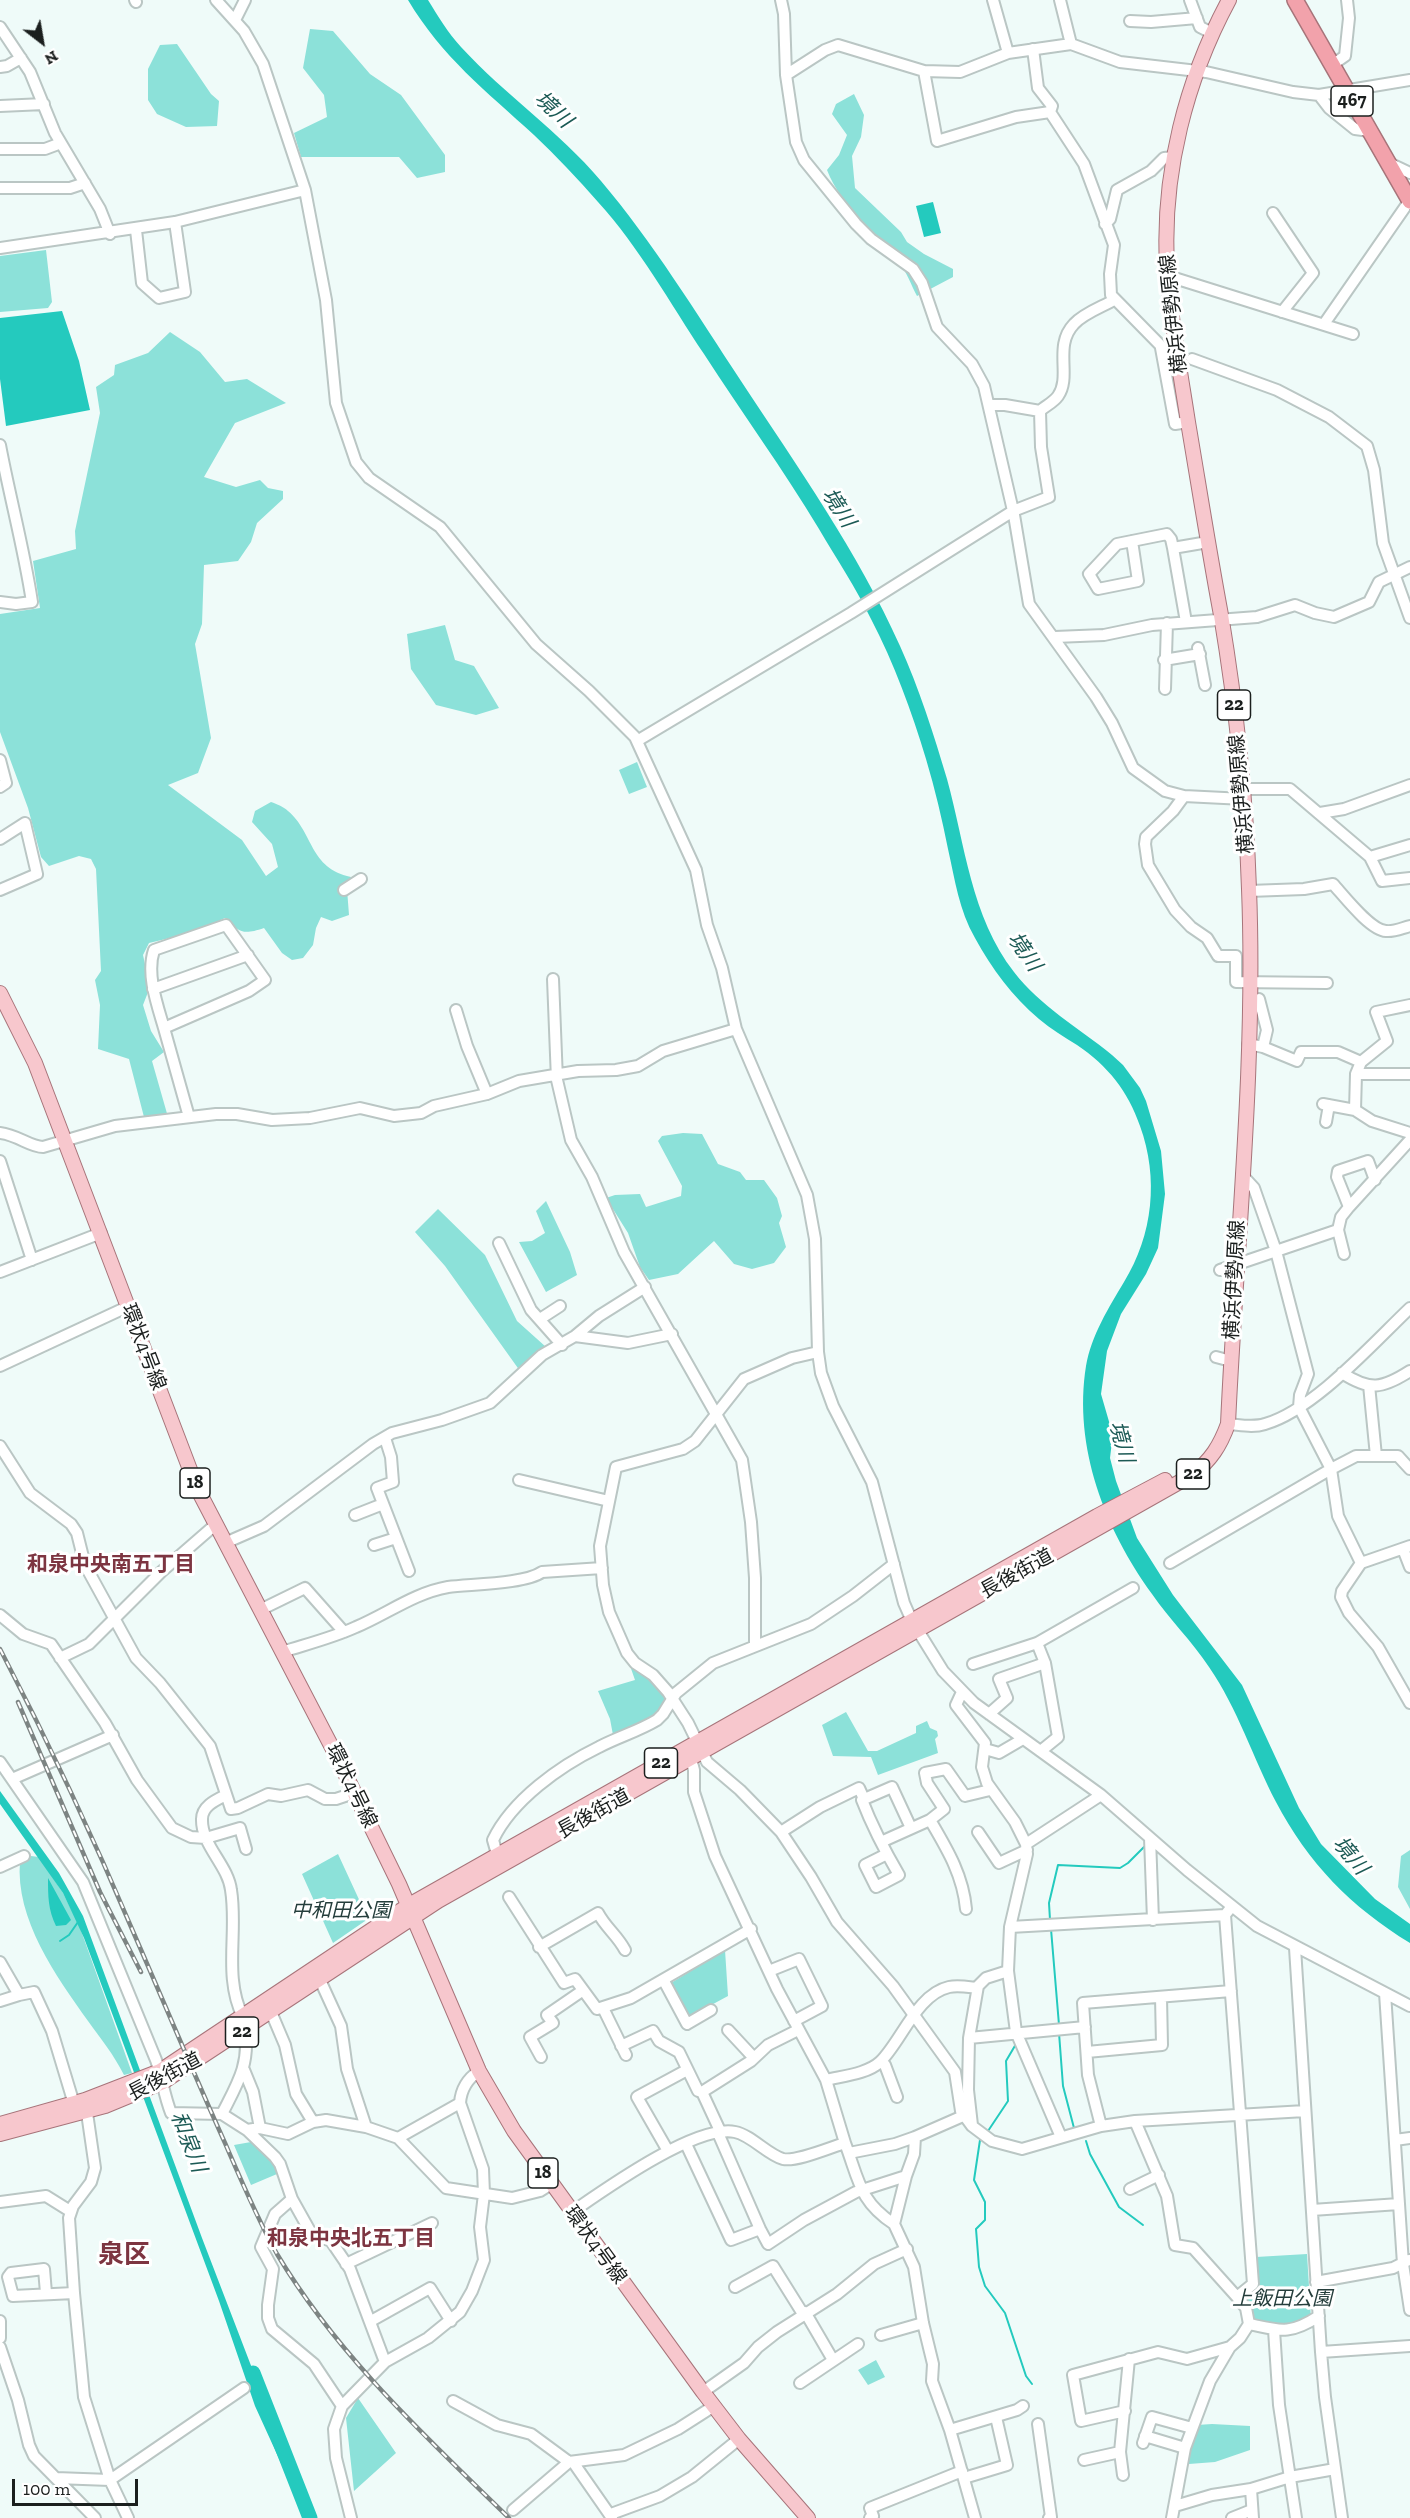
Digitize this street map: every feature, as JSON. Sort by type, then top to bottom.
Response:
[{"type":"highway","name":"467","points":[[1295,0],[1410,200]]},
{"type":"main road","name":"横浜伊勢原線","points":[[1228,1424],[1248,1044],[1249,891],[1243,794],[1221,620],[1188,422],[1168,276],[1167,230],[1174,157],[1196,71],[1229,0]]},
{"type":"main road","name":"環状4号線","points":[[0,993],[36,1064],[183,1454],[225,1543],[412,1910],[479,2071],[514,2131],[703,2392],[739,2439],[808,2518]]},
{"type":"main road","name":"長後街道","points":[[244,2023],[271,2012],[320,1980],[412,1910],[500,1865],[1137,1500],[1196,1464],[1214,1446],[1228,1424]]},
{"type":"main road","name":"長後街道","points":[[0,2134],[158,2078],[497,1854],[697,1751]]},
{"type":"main road","name":"長後街道","points":[[0,2124],[82,2105]]},
{"type":"street","points":[[216,0],[235,20],[263,64],[305,190],[326,300],[336,403],[361,470],[369,478],[440,527],[536,644],[589,691],[637,741],[696,870],[707,925],[722,968],[736,1029],[807,1195],[815,1239],[818,1352],[821,1373],[830,1397],[872,1482],[904,1603],[915,1626],[943,1671],[962,1692],[1101,1795],[1228,1911],[1410,2006]]},
{"type":"street","points":[[235,20],[245,0]]},
{"type":"street","points":[[781,0],[784,14],[786,75],[796,142],[804,160],[856,224],[871,239],[913,269],[922,283],[937,327],[979,374],[1013,512],[1029,604],[1055,637],[1112,723],[1133,768],[1165,791],[1184,796],[1243,794],[1290,789],[1370,857],[1382,881],[1410,878]]},
{"type":"street","points":[[993,0],[1008,53]]},
{"type":"street","points":[[1060,0],[1071,44]]},
{"type":"street","points":[[1332,65],[1345,56],[1349,18],[1347,0]]},
{"type":"street","points":[[1193,2],[1200,27],[1212,33]]},
{"type":"street","points":[[1130,21],[1151,22],[1197,18]]},
{"type":"street","points":[[0,27],[37,85],[61,143],[100,209],[110,234]]},
{"type":"street","points":[[786,75],[825,50],[838,45],[924,71],[960,72],[1008,53],[1071,44],[1120,62],[1196,71],[1293,92],[1319,95],[1410,80]]},
{"type":"street","points":[[1033,49],[1038,88],[1052,106],[1050,112]]},
{"type":"street","points":[[0,67],[7,66],[21,58]]},
{"type":"street","points":[[924,71],[937,141],[1016,117],[1050,112]]},
{"type":"street","points":[[1319,95],[1329,108],[1355,129],[1370,131]]},
{"type":"street","points":[[0,106],[44,104]]},
{"type":"street","points":[[1050,112],[1084,164],[1114,245],[1110,274],[1111,295],[1163,349],[1175,424],[1188,422]]},
{"type":"street","points":[[0,149],[45,149],[61,143]]},
{"type":"street","points":[[1106,224],[1110,219],[1118,190],[1151,171],[1164,158],[1174,157]]},
{"type":"street","points":[[1389,163],[1410,173]]},
{"type":"street","points":[[0,188],[70,188],[85,183]]},
{"type":"street","points":[[0,248],[136,230],[305,190]]},
{"type":"street","points":[[1324,324],[1410,200]]},
{"type":"street","points":[[1273,213],[1313,273],[1282,312]]},
{"type":"street","points":[[136,230],[142,283],[159,298],[185,292],[175,222]]},
{"type":"street","points":[[1168,276],[1353,334]]},
{"type":"street","points":[[988,405],[1005,405],[1040,411],[1053,401],[1060,392],[1065,340],[1072,326],[1083,317],[1114,300]]},
{"type":"street","points":[[1192,359],[1277,390],[1329,417],[1367,446],[1374,470],[1383,543],[1410,618]]},
{"type":"street","points":[[637,741],[1013,512],[1048,497],[1041,447],[1040,411]]},
{"type":"street","points":[[0,445],[11,502],[24,551],[32,602],[16,604],[0,602]]},
{"type":"street","points":[[1132,541],[1138,581],[1098,589],[1089,574],[1117,544],[1132,541],[1167,534],[1173,548],[1186,622]]},
{"type":"street","points":[[1173,548],[1208,542]]},
{"type":"street","points":[[1055,637],[1104,635],[1167,623],[1257,617],[1295,605],[1334,617],[1369,602],[1379,582],[1410,567]]},
{"type":"street","points":[[1165,689],[1164,660],[1167,623]]},
{"type":"street","points":[[1164,660],[1199,651],[1205,685]]},
{"type":"street","points":[[0,760],[6,783],[0,787]]},
{"type":"street","points":[[1320,813],[1344,809],[1410,785]]},
{"type":"street","points":[[1184,796],[1173,811],[1146,837],[1145,844],[1148,864],[1174,910],[1191,927],[1208,938],[1218,956],[1236,956],[1236,982],[1327,983]]},
{"type":"street","points":[[0,839],[25,823],[37,874],[1,888]]},
{"type":"street","points":[[1370,857],[1410,845]]},
{"type":"street","points":[[344,890],[361,879]]},
{"type":"street","points":[[1249,891],[1304,889],[1333,884],[1373,926],[1383,931],[1390,931],[1410,926]]},
{"type":"street","points":[[164,1028],[249,991],[265,980],[226,925],[154,950],[151,958],[153,989],[189,1117]]},
{"type":"street","points":[[153,989],[248,955]]},
{"type":"street","points":[[553,980],[557,1076],[571,1140],[592,1177],[624,1252],[742,1460],[751,1522],[755,1578],[755,1644]]},
{"type":"street","points":[[1259,999],[1267,1030],[1263,1047]]},
{"type":"street","points":[[1354,1110],[1356,1074],[1361,1062],[1387,1041],[1376,1012],[1410,1005]]},
{"type":"street","points":[[456,1010],[467,1046],[487,1094]]},
{"type":"street","points":[[0,1133],[15,1135],[35,1146],[49,1145],[115,1126],[189,1117],[237,1114],[272,1120],[288,1120],[360,1108],[394,1116],[421,1113],[434,1106],[487,1094],[519,1081],[578,1071],[616,1070],[638,1066],[663,1051],[736,1029]]},
{"type":"street","points":[[1248,1044],[1263,1047],[1297,1061],[1301,1052],[1331,1051],[1361,1062]]},
{"type":"street","points":[[1356,1074],[1410,1074]]},
{"type":"street","points":[[1326,1122],[1326,1105],[1354,1110],[1372,1121],[1410,1133]]},
{"type":"street","points":[[1344,1254],[1338,1230],[1341,1217],[1410,1140]]},
{"type":"street","points":[[0,1161],[32,1260]]},
{"type":"street","points":[[1349,1207],[1337,1177],[1338,1171],[1368,1161],[1375,1180]]},
{"type":"street","points":[[1242,1175],[1254,1188],[1276,1251],[1308,1374],[1300,1395],[1299,1407],[1331,1469],[1338,1516],[1361,1563]]},
{"type":"street","points":[[1220,1270],[1338,1230]]},
{"type":"street","points":[[0,1272],[101,1233]]},
{"type":"street","points":[[499,1243],[531,1310],[562,1345]]},
{"type":"street","points":[[225,1543],[264,1526],[392,1433],[442,1420],[490,1403],[542,1355],[562,1345],[599,1316],[645,1287]]},
{"type":"street","points":[[540,1320],[560,1306]]},
{"type":"street","points":[[0,1366],[127,1307]]},
{"type":"street","points":[[1228,1424],[1254,1426],[1266,1424],[1299,1407],[1342,1373],[1410,1308]]},
{"type":"street","points":[[575,1336],[628,1342],[672,1334]]},
{"type":"street","points":[[818,1352],[792,1358],[738,1383],[729,1400],[717,1415],[695,1441],[683,1449],[616,1467],[600,1546],[609,1612],[627,1653],[635,1663],[653,1675],[672,1698],[697,1751],[781,1832],[837,1922],[880,1969],[955,2072],[963,2116],[992,2141],[1014,2148],[1030,2148],[1101,2126],[1135,2121],[1305,2111]]},
{"type":"street","points":[[1216,1357],[1231,1361]]},
{"type":"street","points":[[1342,1373],[1361,1385],[1369,1385],[1394,1382],[1410,1371]]},
{"type":"street","points":[[1369,1385],[1376,1456]]},
{"type":"street","points":[[385,1438],[391,1457],[393,1482],[377,1488],[409,1571]]},
{"type":"street","points":[[0,1446],[30,1493],[71,1524],[76,1533],[85,1565],[136,1658],[160,1683],[210,1746],[231,1809],[268,1794],[281,1796],[308,1790],[325,1798],[336,1799],[354,1793]]},
{"type":"street","points":[[1170,1563],[1356,1456],[1398,1456],[1410,1469]]},
{"type":"street","points":[[519,1480],[609,1501]]},
{"type":"street","points":[[356,1515],[383,1504]]},
{"type":"street","points":[[60,1658],[89,1644],[161,1572],[216,1525]]},
{"type":"street","points":[[374,1545],[396,1538]]},
{"type":"street","points":[[1410,1568],[1406,1547],[1361,1563],[1342,1591],[1343,1603],[1378,1647],[1410,1703]]},
{"type":"street","points":[[497,1854],[493,1840],[498,1830],[529,1795],[582,1756],[657,1720],[675,1693],[713,1663],[755,1644],[811,1624],[853,1596],[894,1564]]},
{"type":"street","points":[[282,1652],[344,1632],[413,1598],[440,1589],[511,1580],[543,1572],[602,1569]]},
{"type":"street","points":[[260,1610],[305,1588],[344,1632]]},
{"type":"street","points":[[974,1664],[1037,1643],[1132,1588]]},
{"type":"street","points":[[1,1620],[23,1634],[51,1644],[112,1735],[137,1780],[168,1823],[190,1837],[206,1838],[240,1828],[246,1849]]},
{"type":"street","points":[[1037,1643],[1045,1663],[1058,1737],[1041,1750]]},
{"type":"street","points":[[989,1714],[1007,1698],[999,1679],[1045,1663]]},
{"type":"street","points":[[962,1692],[956,1700],[956,1705],[985,1743],[982,1767],[990,1790],[1015,1822],[1026,1847],[1010,1927],[1008,1971],[1016,2032],[1061,2137]]},
{"type":"street","points":[[12,1779],[112,1735]]},
{"type":"street","points":[[985,1749],[999,1753],[1023,1738]]},
{"type":"street","points":[[697,1751],[694,1792],[715,1856],[796,2026],[826,2080],[862,2192],[871,2206],[894,2224],[914,2267],[922,2323],[933,2364],[932,2381],[950,2430],[975,2518]]},
{"type":"street","points":[[0,1762],[83,1882],[140,2016],[171,2113],[222,2114],[247,2130],[280,2164],[291,2199],[311,2233],[332,2241],[350,2269],[385,2362]]},
{"type":"street","points":[[881,1842],[930,1820],[944,1809],[927,1783],[925,1773],[946,1769],[965,1796],[990,1790]]},
{"type":"street","points":[[887,1854],[861,1800],[892,1787],[911,1828]]},
{"type":"street","points":[[781,1832],[820,1807],[859,1788],[864,1798]]},
{"type":"street","points":[[222,2114],[244,2070],[247,2046],[244,2023],[234,1988],[231,1889],[218,1858],[206,1838],[201,1816],[212,1803],[226,1795]]},
{"type":"street","points":[[978,1832],[999,1863],[1101,1795]]},
{"type":"street","points":[[930,1820],[954,1861],[963,1886],[966,1909]]},
{"type":"street","points":[[1150,1838],[1153,1920]]},
{"type":"street","points":[[0,1867],[24,1856]]},
{"type":"street","points":[[509,1897],[564,1983],[575,1979],[597,2009],[631,1998],[664,1981],[751,1929]]},
{"type":"street","points":[[1010,1927],[1153,1920],[1228,1911]]},
{"type":"street","points":[[1228,1911],[1253,2284],[1237,2297]]},
{"type":"street","points":[[539,1947],[598,1913],[608,1930],[615,1933],[625,1950]]},
{"type":"street","points":[[1295,1948],[1321,2352],[1342,2518]]},
{"type":"street","points":[[702,2092],[754,2058],[768,2045],[822,2006],[799,1959],[769,1971]]},
{"type":"street","points":[[0,1962],[19,1995]]},
{"type":"street","points":[[972,2126],[968,2090],[969,2038],[977,1988],[986,1978],[1008,1971]]},
{"type":"street","points":[[320,1980],[341,2025],[347,2068],[366,2127]]},
{"type":"street","points":[[664,1981],[687,2024],[711,2010]]},
{"type":"street","points":[[826,2080],[868,2069],[880,2062],[914,2015],[930,1998],[944,1989],[957,1986],[977,1988]]},
{"type":"street","points":[[541,2057],[530,2037],[553,2024],[547,2015],[582,1991]]},
{"type":"street","points":[[1101,2126],[1089,2075],[1083,2003],[1232,1991]]},
{"type":"street","points":[[0,2001],[34,1992],[82,2105],[95,2168],[94,2176],[70,2211],[74,2293],[84,2397],[110,2480],[128,2518]]},
{"type":"street","points":[[1385,1993],[1399,2204],[1407,2262],[1410,2310]]},
{"type":"street","points":[[1088,2052],[1162,2045],[1161,1997]]},
{"type":"street","points":[[603,2008],[624,2050],[653,2031],[659,2041],[679,2052],[698,2091],[702,2092],[768,2244],[804,2220],[856,2193],[906,2176]]},
{"type":"street","points":[[271,2012],[285,2045],[296,2094],[313,2122]]},
{"type":"street","points":[[969,2038],[1085,2027]]},
{"type":"street","points":[[728,2030],[754,2058]]},
{"type":"street","points":[[880,2062],[885,2065],[897,2097]]},
{"type":"street","points":[[244,2070],[253,2092],[260,2128]]},
{"type":"street","points":[[668,2151],[637,2097],[687,2070]]},
{"type":"street","points":[[351,2518],[336,2458],[334,2429],[342,2406],[385,2362],[419,2344],[460,2312],[472,2291],[484,2260],[480,2227],[485,2181],[480,2156],[460,2103],[461,2093],[466,2083],[479,2071]]},
{"type":"street","points":[[398,2138],[460,2103]]},
{"type":"street","points":[[572,2212],[668,2151],[703,2136],[735,2132],[782,2159],[847,2148],[896,2144],[963,2116]]},
{"type":"street","points":[[247,2130],[260,2128],[288,2134],[313,2122],[326,2120],[366,2127],[398,2138],[446,2188],[512,2198],[540,2191],[551,2184]]},
{"type":"street","points":[[1135,2121],[1159,2175],[1170,2208],[1175,2246],[1193,2248],[1246,2308],[1249,2324],[1240,2338],[1230,2347],[1210,2381],[1185,2448],[1173,2518]]},
{"type":"street","points":[[894,2224],[914,2154],[915,2137]]},
{"type":"street","points":[[1395,2140],[1410,2139]]},
{"type":"street","points":[[686,2144],[731,2240],[760,2229]]},
{"type":"street","points":[[1130,2189],[1159,2175]]},
{"type":"street","points":[[0,2202],[46,2196],[70,2211]]},
{"type":"street","points":[[291,2199],[275,2214],[261,2247],[273,2269],[268,2318],[272,2329],[314,2364],[342,2406]]},
{"type":"street","points":[[1312,2210],[1399,2204]]},
{"type":"street","points":[[346,2264],[432,2223]]},
{"type":"street","points":[[703,2392],[744,2363],[758,2347],[804,2313],[837,2294],[874,2264],[907,2249]]},
{"type":"street","points":[[1316,2282],[1407,2262]]},
{"type":"street","points":[[735,2287],[772,2266],[833,2361]]},
{"type":"street","points":[[371,2320],[430,2288],[451,2320]]},
{"type":"street","points":[[46,2293],[74,2293]]},
{"type":"street","points":[[1249,2324],[1274,2330],[1297,2329],[1319,2316]]},
{"type":"street","points":[[0,2321],[0,2338]]},
{"type":"street","points":[[881,2335],[922,2323]]},
{"type":"street","points":[[1274,2330],[1279,2405],[1296,2518]]},
{"type":"street","points":[[800,2383],[858,2344]]},
{"type":"street","points":[[1321,2352],[1410,2346]]},
{"type":"street","points":[[0,2347],[18,2400],[28,2445],[34,2456],[95,2518]]},
{"type":"street","points":[[1125,2411],[1081,2421],[1073,2375],[1158,2352],[1187,2359],[1230,2347]]},
{"type":"street","points":[[1123,2475],[1120,2452],[1129,2359]]},
{"type":"street","points":[[56,2478],[110,2480],[244,2388]]},
{"type":"street","points":[[453,2401],[497,2425],[531,2434],[571,2462],[611,2516],[660,2496],[692,2477],[739,2439]]},
{"type":"street","points":[[513,2510],[571,2462],[633,2452],[678,2429],[714,2406]]},
{"type":"street","points":[[950,2430],[996,2417],[1023,2406]]},
{"type":"street","points":[[870,2518],[873,2516],[870,2508],[963,2475],[1007,2465],[996,2417]]},
{"type":"street","points":[[1185,2448],[1144,2439],[1152,2417],[1192,2428]]},
{"type":"street","points":[[1038,2424],[1051,2517],[1049,2518]]},
{"type":"street","points":[[1084,2460],[1120,2452]]},
{"type":"street","points":[[1175,2506],[1212,2495],[1251,2489],[1290,2477],[1335,2469]]},
{"type":"street","points":[[1232,2518],[1253,2514],[1251,2489]]},
{"type":"green space","points":[[310,29],[333,31],[370,74],[401,95],[445,155],[445,172],[417,178],[399,157],[301,157],[294,133],[327,117],[324,95],[303,68]]},
{"type":"green space","points":[[177,44],[211,94],[219,101],[217,126],[186,127],[157,114],[148,100],[148,69],[160,45]]},
{"type":"green space","points":[[854,94],[864,115],[861,137],[852,156],[855,188],[901,232],[907,242],[953,269],[953,277],[917,296],[902,267],[841,196],[827,170],[839,155],[847,135],[832,114],[836,104]]},
{"type":"green space","points":[[46,250],[52,302],[48,308],[0,312],[0,256]]},
{"type":"green space","points":[[170,332],[200,352],[225,382],[247,379],[286,403],[235,423],[204,477],[236,487],[260,480],[268,488],[283,491],[283,499],[257,523],[251,542],[238,561],[204,565],[202,624],[195,644],[211,738],[198,773],[168,785],[242,840],[266,876],[278,867],[272,844],[252,822],[255,811],[271,802],[284,808],[296,820],[319,858],[327,866],[351,877],[347,889],[349,915],[332,921],[321,917],[313,945],[303,958],[292,960],[282,953],[264,928],[251,932],[238,930],[225,918],[195,932],[149,943],[143,955],[150,987],[143,1005],[151,1031],[164,1052],[152,1061],[168,1117],[144,1117],[129,1059],[98,1049],[100,1005],[95,980],[101,971],[96,869],[91,859],[79,856],[49,866],[41,857],[28,808],[0,732],[0,614],[40,608],[33,561],[76,549],[75,531],[100,413],[96,387],[114,375],[115,365],[148,353]]},
{"type":"green space","points":[[445,625],[455,660],[474,666],[499,708],[476,715],[436,705],[411,669],[407,634]]},
{"type":"green space","points":[[637,762],[647,787],[629,794],[619,770]]},
{"type":"green space","points":[[683,1133],[702,1134],[718,1164],[740,1172],[746,1180],[764,1180],[777,1198],[782,1216],[779,1223],[786,1247],[774,1263],[752,1269],[734,1264],[714,1241],[678,1274],[649,1280],[640,1267],[628,1233],[606,1198],[615,1195],[640,1194],[646,1207],[681,1196],[682,1186],[658,1141],[662,1136]]},
{"type":"green space","points":[[546,1201],[570,1252],[577,1275],[546,1292],[519,1242],[532,1241],[545,1233],[536,1211]]},
{"type":"green space","points":[[438,1209],[485,1255],[517,1321],[546,1347],[520,1371],[445,1266],[415,1232]]},
{"type":"green space","points":[[628,1660],[670,1696],[651,1717],[639,1725],[613,1735],[610,1719],[598,1691],[635,1680]]},
{"type":"green space","points":[[846,1712],[868,1751],[877,1751],[916,1733],[916,1726],[927,1721],[930,1728],[937,1731],[938,1736],[935,1739],[938,1753],[878,1775],[871,1757],[833,1756],[822,1725]]},
{"type":"green space","points":[[1410,1850],[1410,1909],[1398,1887],[1401,1856]]},
{"type":"green space","name":"中和田公園","points":[[338,1854],[368,1919],[333,1943],[302,1874]]},
{"type":"green space","points":[[31,1856],[39,1857],[63,1893],[79,1925],[132,2073],[124,2075],[112,2054],[63,1985],[40,1946],[24,1904],[20,1883],[20,1861]]},
{"type":"green space","points":[[725,1950],[728,1996],[689,2017],[671,1983]]},
{"type":"green space","points":[[251,2142],[274,2164],[277,2174],[251,2185],[234,2145]]},
{"type":"green space","name":"上飯田公園","points":[[1307,2254],[1311,2319],[1291,2326],[1253,2321],[1250,2304],[1244,2296],[1256,2257]]},
{"type":"green space","points":[[876,2360],[885,2377],[868,2385],[858,2370]]},
{"type":"green space","points":[[358,2398],[396,2453],[354,2491],[346,2418]]},
{"type":"green space","points":[[1197,2425],[1250,2426],[1250,2450],[1215,2462],[1189,2464],[1186,2457]]},
{"type":"shaded area","points":[[408,0],[428,0],[461,47],[585,163],[620,204],[674,278],[826,510],[883,611],[907,662],[926,712],[947,779],[971,879],[988,928],[1000,951],[1014,972],[1036,996],[1112,1055],[1123,1065],[1140,1088],[1161,1151],[1165,1194],[1158,1248],[1146,1274],[1121,1314],[1107,1351],[1101,1394],[1110,1425],[1112,1441],[1110,1458],[1116,1481],[1137,1538],[1173,1595],[1242,1685],[1299,1808],[1321,1844],[1375,1899],[1410,1924],[1410,1943],[1350,1899],[1302,1845],[1276,1802],[1219,1683],[1135,1569],[1107,1515],[1096,1486],[1084,1427],[1083,1396],[1088,1355],[1096,1333],[1134,1264],[1147,1226],[1150,1206],[1150,1166],[1135,1113],[1116,1080],[1098,1062],[1044,1023],[1020,1001],[988,960],[975,938],[958,895],[926,759],[895,670],[859,596],[791,485],[654,276],[613,219],[534,135],[450,56],[435,39]]},
{"type":"shaded area","points":[[933,202],[941,233],[924,237],[916,206]]},
{"type":"shaded area","points":[[62,311],[79,361],[90,410],[6,426],[0,379],[0,318]]},
{"type":"shaded area","points":[[0,1791],[59,1873],[83,1916],[202,2238],[298,2488],[313,2518],[306,2518],[255,2406],[219,2301],[84,1938],[63,1893],[0,1804]]},
{"type":"shaded area","points":[[48,1878],[71,1920],[66,1925],[56,1926],[53,1920],[49,1903]]},
{"type":"waterway","points":[[1050,1920],[1049,1903],[1058,1865],[1120,1868],[1144,1847]]},
{"type":"waterway","points":[[60,1941],[69,1935],[78,1922]]},
{"type":"waterway","points":[[1051,1929],[1059,2025]]},
{"type":"waterway","points":[[1059,2033],[1063,2086],[1074,2128]]},
{"type":"waterway","points":[[988,2131],[1008,2101],[1006,2061],[1016,2044]]},
{"type":"waterway","points":[[980,2140],[974,2180],[985,2202],[985,2220],[976,2229],[979,2267],[985,2286],[1005,2313],[1026,2376],[1032,2384]]},
{"type":"waterway","points":[[1086,2141],[1090,2154],[1119,2207],[1143,2225]]},
{"type":"waterway","name":"和泉川","points":[[253,2373],[310,2518]]},
{"type":"railway","points":[[0,1649],[87,1827],[243,2185],[277,2254],[327,2327],[355,2361],[384,2394],[509,2518]]},
{"type":"railway","points":[[18,1702],[100,1892],[141,1972]]},
{"type":"district","name":"和泉中央南五丁目","points":[[111,1565]]},
{"type":"district","name":"和泉中央北五丁目","points":[[351,2239]]},
{"type":"district","name":"泉区","points":[[124,2256]]},
{"type":"water label","name":"境川","points":[[553,110]]},
{"type":"water label","name":"境川","points":[[838,508]]},
{"type":"water label","name":"境川","points":[[1024,952]]},
{"type":"water label","name":"境川","points":[[1121,1442]]},
{"type":"water label","name":"境川","points":[[1350,1856]]}]
